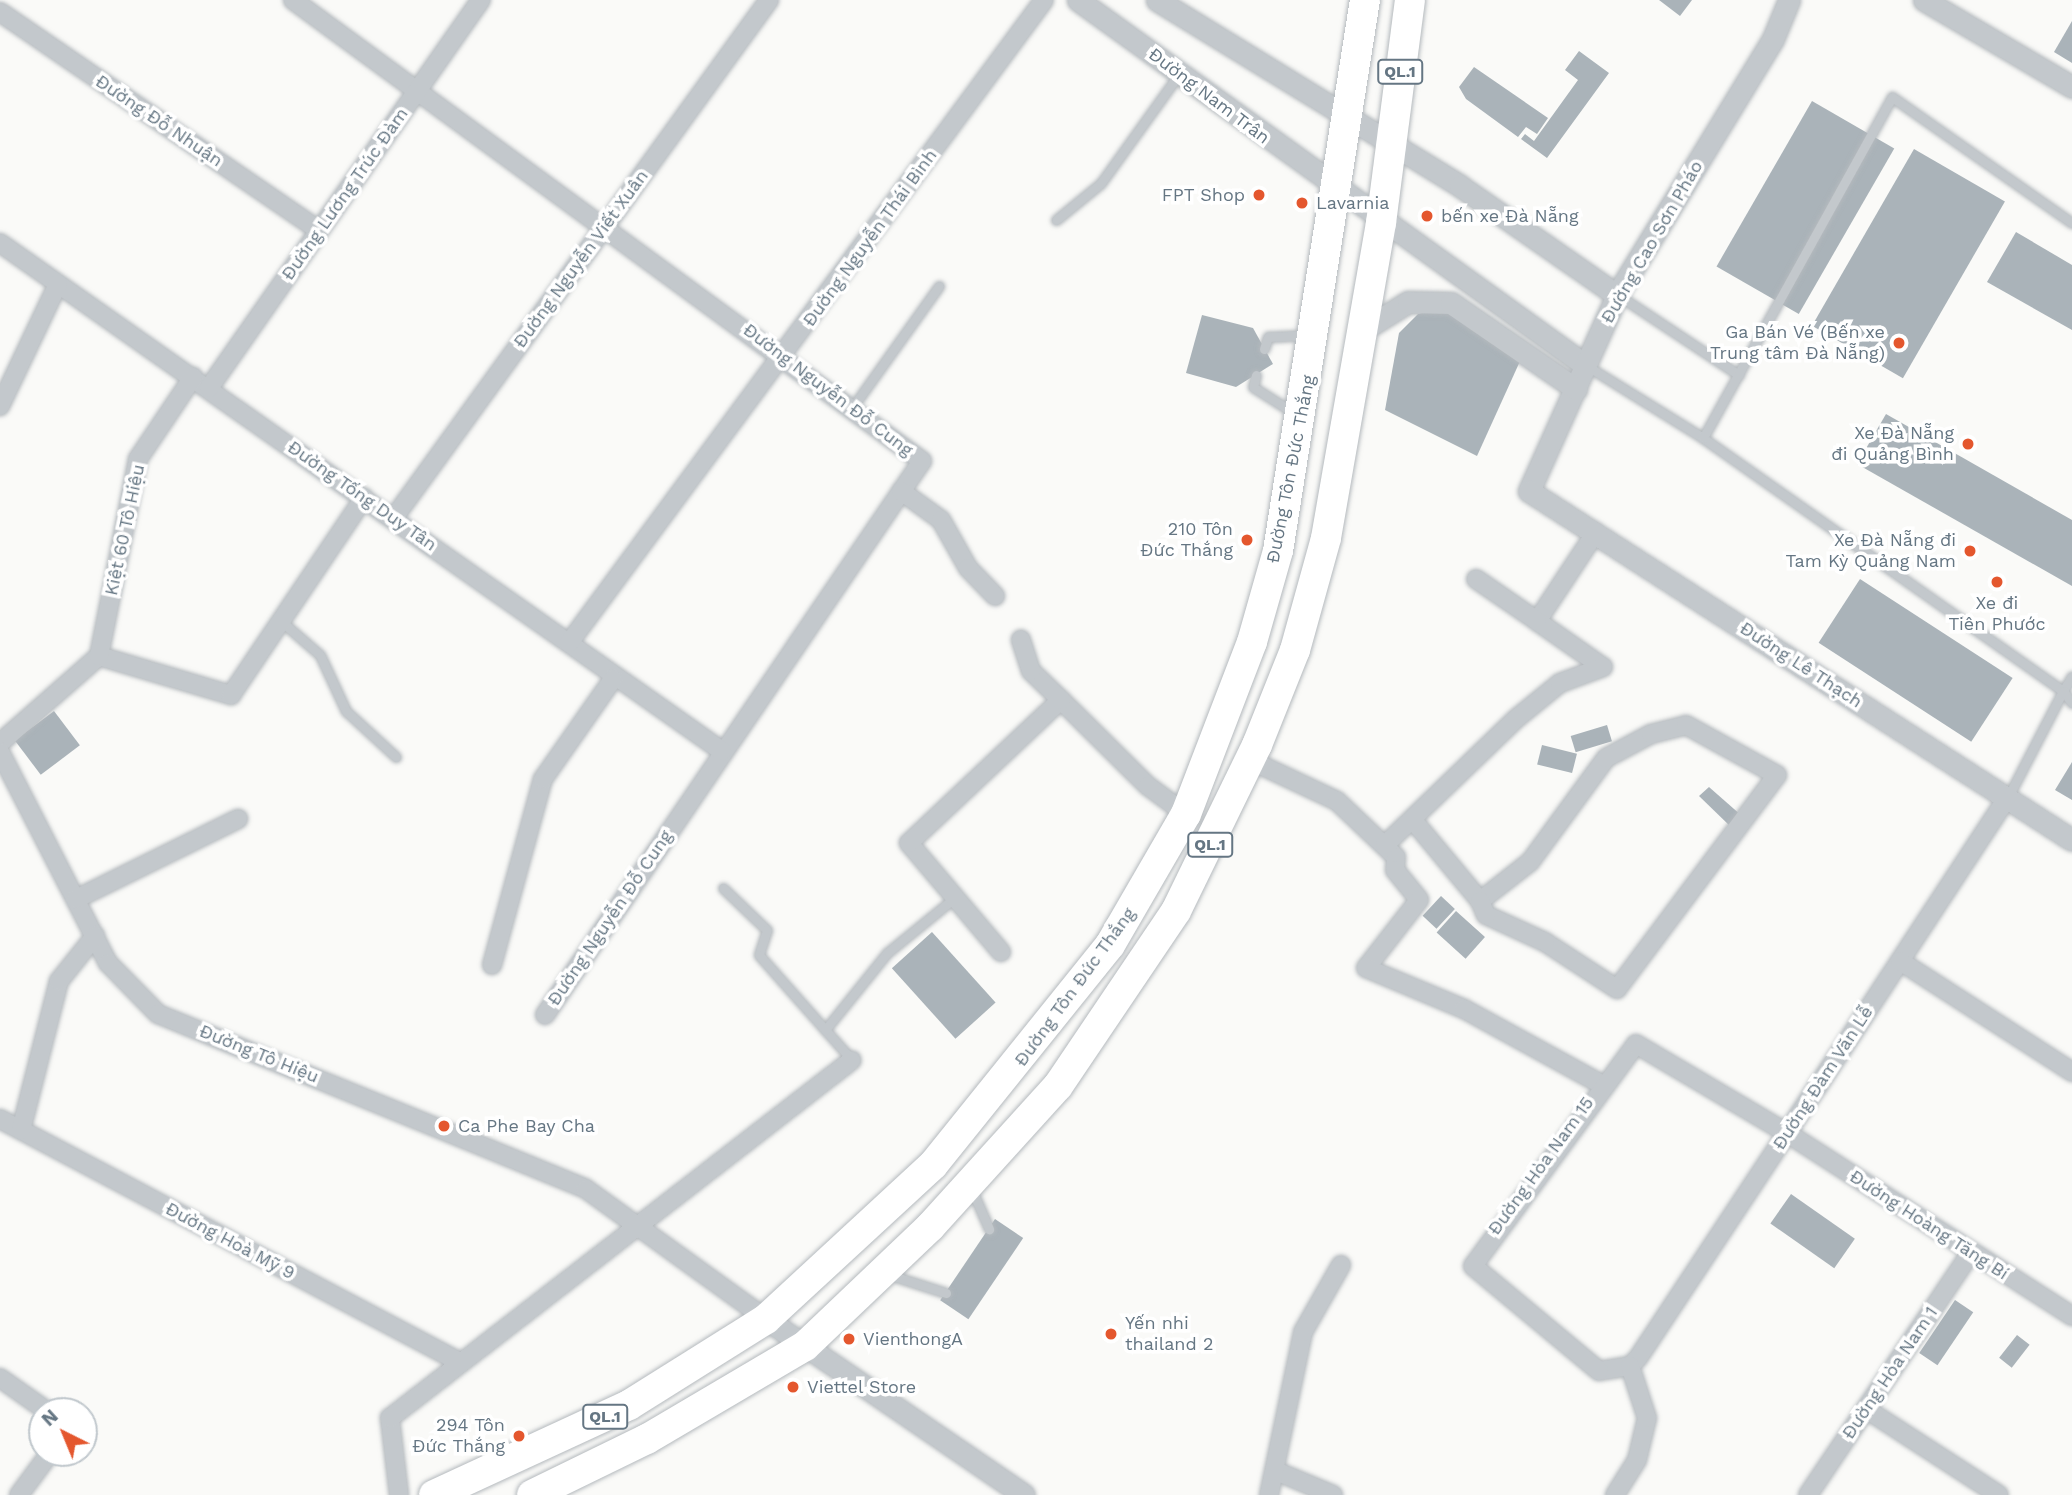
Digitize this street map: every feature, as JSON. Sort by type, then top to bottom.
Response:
[{"type":"highway","name":"Đường Tôn Đức Thắng","points":[[434,1495],[629,1405],[766,1319],[933,1165],[1023,1060],[1110,944],[1185,814],[1252,642],[1278,551],[1339,193],[1365,0]]},
{"type":"highway","name":"QL.1","points":[[532,1495],[647,1439],[805,1346],[970,1186],[1058,1086],[1176,911],[1250,760],[1294,650],[1326,538],[1381,223],[1410,0]]},
{"type":"highway","points":[[1023,1060],[1058,1086]]},
{"type":"street","name":"Đường Nguyễn Đỗ Cung","points":[[293,0],[607,224],[922,461],[722,751],[545,1015]]},
{"type":"street","name":"Đường Lương Trúc Đàm","points":[[209,388],[481,0]]},
{"type":"street","name":"Đường Nguyễn Viết Xuân","points":[[393,519],[769,0]]},
{"type":"street","name":"Đường Nguyễn Thái Bình","points":[[569,643],[1044,0]]},
{"type":"street","name":"Đường Nam Trân","points":[[1078,0],[1381,223]]},
{"type":"street","points":[[1157,0],[1392,145],[1617,295]]},
{"type":"street","name":"Đường Cao Sơn Pháo","points":[[1529,491],[1617,295],[1773,39],[1789,0]]},
{"type":"street","points":[[1924,0],[2072,87]]},
{"type":"street","name":"Đường Đỗ Nhuận","points":[[0,12],[318,230]]},
{"type":"street","points":[[1381,223],[1585,366]]},
{"type":"street","name":"Đường Tống Duy Tân","points":[[0,243],[569,643],[614,679],[722,751]]},
{"type":"street","points":[[0,406],[2,385],[58,284]]},
{"type":"street","points":[[1363,330],[1408,302],[1451,303],[1576,388]]},
{"type":"street","name":"Kiệt 60 Tô Hiệu","points":[[99,656],[138,459],[193,377]]},
{"type":"street","points":[[901,491],[941,520],[968,568],[995,596]]},
{"type":"street","name":"Đường Lê Thạch","points":[[1529,491],[2072,840]]},
{"type":"street","points":[[0,743],[99,656],[231,695],[364,498]]},
{"type":"street","points":[[1536,621],[1596,532]]},
{"type":"street","points":[[1385,845],[1560,683],[1603,667],[1476,579]]},
{"type":"street","points":[[1021,640],[1031,671],[1148,786],[1185,814]]},
{"type":"street","points":[[492,965],[543,779],[614,679]]},
{"type":"street","points":[[1001,952],[912,853],[911,840],[1061,700]]},
{"type":"street","points":[[1412,819],[1480,901],[1486,915],[1545,942],[1617,989],[1777,775],[1686,725],[1651,734],[1606,758],[1530,862],[1480,901]]},
{"type":"street","name":"Đường Tô Hiệu","points":[[0,752],[95,936],[131,993],[158,1014],[586,1189],[766,1319]]},
{"type":"street","points":[[1250,760],[1337,801],[1385,845],[1419,900],[1366,968],[1464,1009],[1601,1084]]},
{"type":"street","name":"Đường Đàm Văn Lễ","points":[[1634,1362],[2007,798]]},
{"type":"street","points":[[76,899],[238,819]]},
{"type":"street","points":[[21,1130],[59,981],[95,936]]},
{"type":"street","points":[[1900,961],[2072,1072]]},
{"type":"street","name":"Đường Hòa Nam 15","points":[[1634,1362],[1599,1371],[1474,1266],[1601,1084],[1636,1044],[1787,1132]]},
{"type":"street","points":[[399,1495],[390,1418],[852,1060]]},
{"type":"street","name":"Đường Hoà Mỹ 9","points":[[0,1119],[460,1362]]},
{"type":"street","name":"Đường Hoàng Tăng Bí","points":[[1787,1132],[2072,1316]]},
{"type":"street","name":"Đường Hòa Nam 1","points":[[1808,1495],[1971,1252]]},
{"type":"street","points":[[1269,1495],[1303,1332],[1341,1265]]},
{"type":"street","points":[[766,1319],[1024,1495]]},
{"type":"street","points":[[1615,1495],[1637,1460],[1647,1418],[1634,1362]]},
{"type":"street","points":[[0,1378],[28,1398]]},
{"type":"street","points":[[1866,1409],[1999,1495]]},
{"type":"street","points":[[19,1495],[40,1467]]},
{"type":"street","points":[[1276,1471],[1333,1495]]},
{"type":"lane","points":[[1056,220],[1101,183],[1179,74]]},
{"type":"lane","points":[[1703,438],[1892,97],[2072,223]]},
{"type":"lane","points":[[852,408],[939,286]]},
{"type":"lane","points":[[1617,295],[1739,375]]},
{"type":"lane","points":[[1264,349],[1268,337],[1316,335]]},
{"type":"lane","points":[[1585,366],[1703,438],[2063,691],[2072,703]]},
{"type":"lane","points":[[1256,375],[1252,387],[1302,418]]},
{"type":"lane","points":[[281,621],[320,655],[346,711],[396,757]]},
{"type":"lane","points":[[2007,798],[2072,676]]},
{"type":"lane","points":[[723,888],[767,930],[760,956],[852,1060]]},
{"type":"lane","points":[[825,1030],[887,953],[953,899]]},
{"type":"lane","points":[[970,1186],[989,1229]]},
{"type":"lane","points":[[882,1273],[946,1293]]},
{"type":"building","points":[[1659,0],[1692,0],[1680,16]]},
{"type":"building","points":[[2072,21],[2072,63],[2054,52]]},
{"type":"building","points":[[1579,51],[1609,73],[1547,158],[1521,139],[1525,134],[1534,141],[1578,80],[1565,70]]},
{"type":"building","points":[[1474,67],[1548,118],[1537,134],[1526,127],[1518,137],[1466,99],[1459,87]]},
{"type":"building","points":[[1812,101],[1894,148],[1799,314],[1716,266]]},
{"type":"building","points":[[1914,149],[2005,202],[1903,378],[1812,326]]},
{"type":"building","points":[[2016,232],[2072,265],[2072,330],[1987,282]]},
{"type":"building","points":[[1441,309],[1521,359],[1477,456],[1385,410],[1399,333],[1418,314]]},
{"type":"building","points":[[1202,315],[1253,328],[1273,364],[1236,387],[1186,373]]},
{"type":"building","points":[[1886,414],[2072,520],[2072,586],[1857,464]]},
{"type":"building","points":[[1860,579],[2013,678],[1971,742],[1819,643]]},
{"type":"building","points":[[54,711],[80,745],[41,775],[15,740]]},
{"type":"building","points":[[1607,725],[1612,741],[1576,752],[1571,736]]},
{"type":"building","points":[[1542,745],[1577,754],[1572,773],[1537,764]]},
{"type":"building","points":[[2072,762],[2072,800],[2055,790]]},
{"type":"building","points":[[1709,787],[1742,816],[1731,827],[1699,796]]},
{"type":"building","points":[[1441,896],[1455,909],[1436,929],[1423,916]]},
{"type":"building","points":[[1456,911],[1485,937],[1466,959],[1437,933]]},
{"type":"building","points":[[932,932],[996,1003],[955,1039],[892,968]]},
{"type":"building","points":[[1791,1194],[1855,1239],[1834,1268],[1770,1223]]},
{"type":"building","points":[[995,1219],[1023,1238],[968,1319],[940,1300]]},
{"type":"building","points":[[1955,1300],[1973,1312],[1937,1365],[1919,1353]]},
{"type":"building","points":[[2017,1335],[2030,1345],[2012,1368],[1999,1358]]},
{"type":"place","name":"FPT Shop","points":[[1259,195]]},
{"type":"place","name":"Lavarnia","points":[[1302,203]]},
{"type":"place","name":"bến xe Đà Nẵng","points":[[1427,216]]},
{"type":"place","name":"Ga Bán Vé (Bến xe Trung tâm Đà Nẵng)","points":[[1899,343]]},
{"type":"place","name":"Xe Đà Nẵng đi Quảng Bình","points":[[1968,444]]},
{"type":"place","name":"210 Tôn Đức Thắng","points":[[1247,540]]},
{"type":"place","name":"Xe Đà Nẵng đi Tam Kỳ Quảng Nam","points":[[1970,551]]},
{"type":"place","name":"Xe đi Tiên Phước","points":[[1997,582]]},
{"type":"place","name":"Ca Phe Bay Cha","points":[[444,1126]]},
{"type":"place","name":"Yến nhi thailand 2","points":[[1111,1334]]},
{"type":"place","name":"VienthongA","points":[[849,1339]]},
{"type":"place","name":"Viettel Store","points":[[793,1387]]},
{"type":"place","name":"294 Tôn Đức Thắng","points":[[519,1436]]}]
